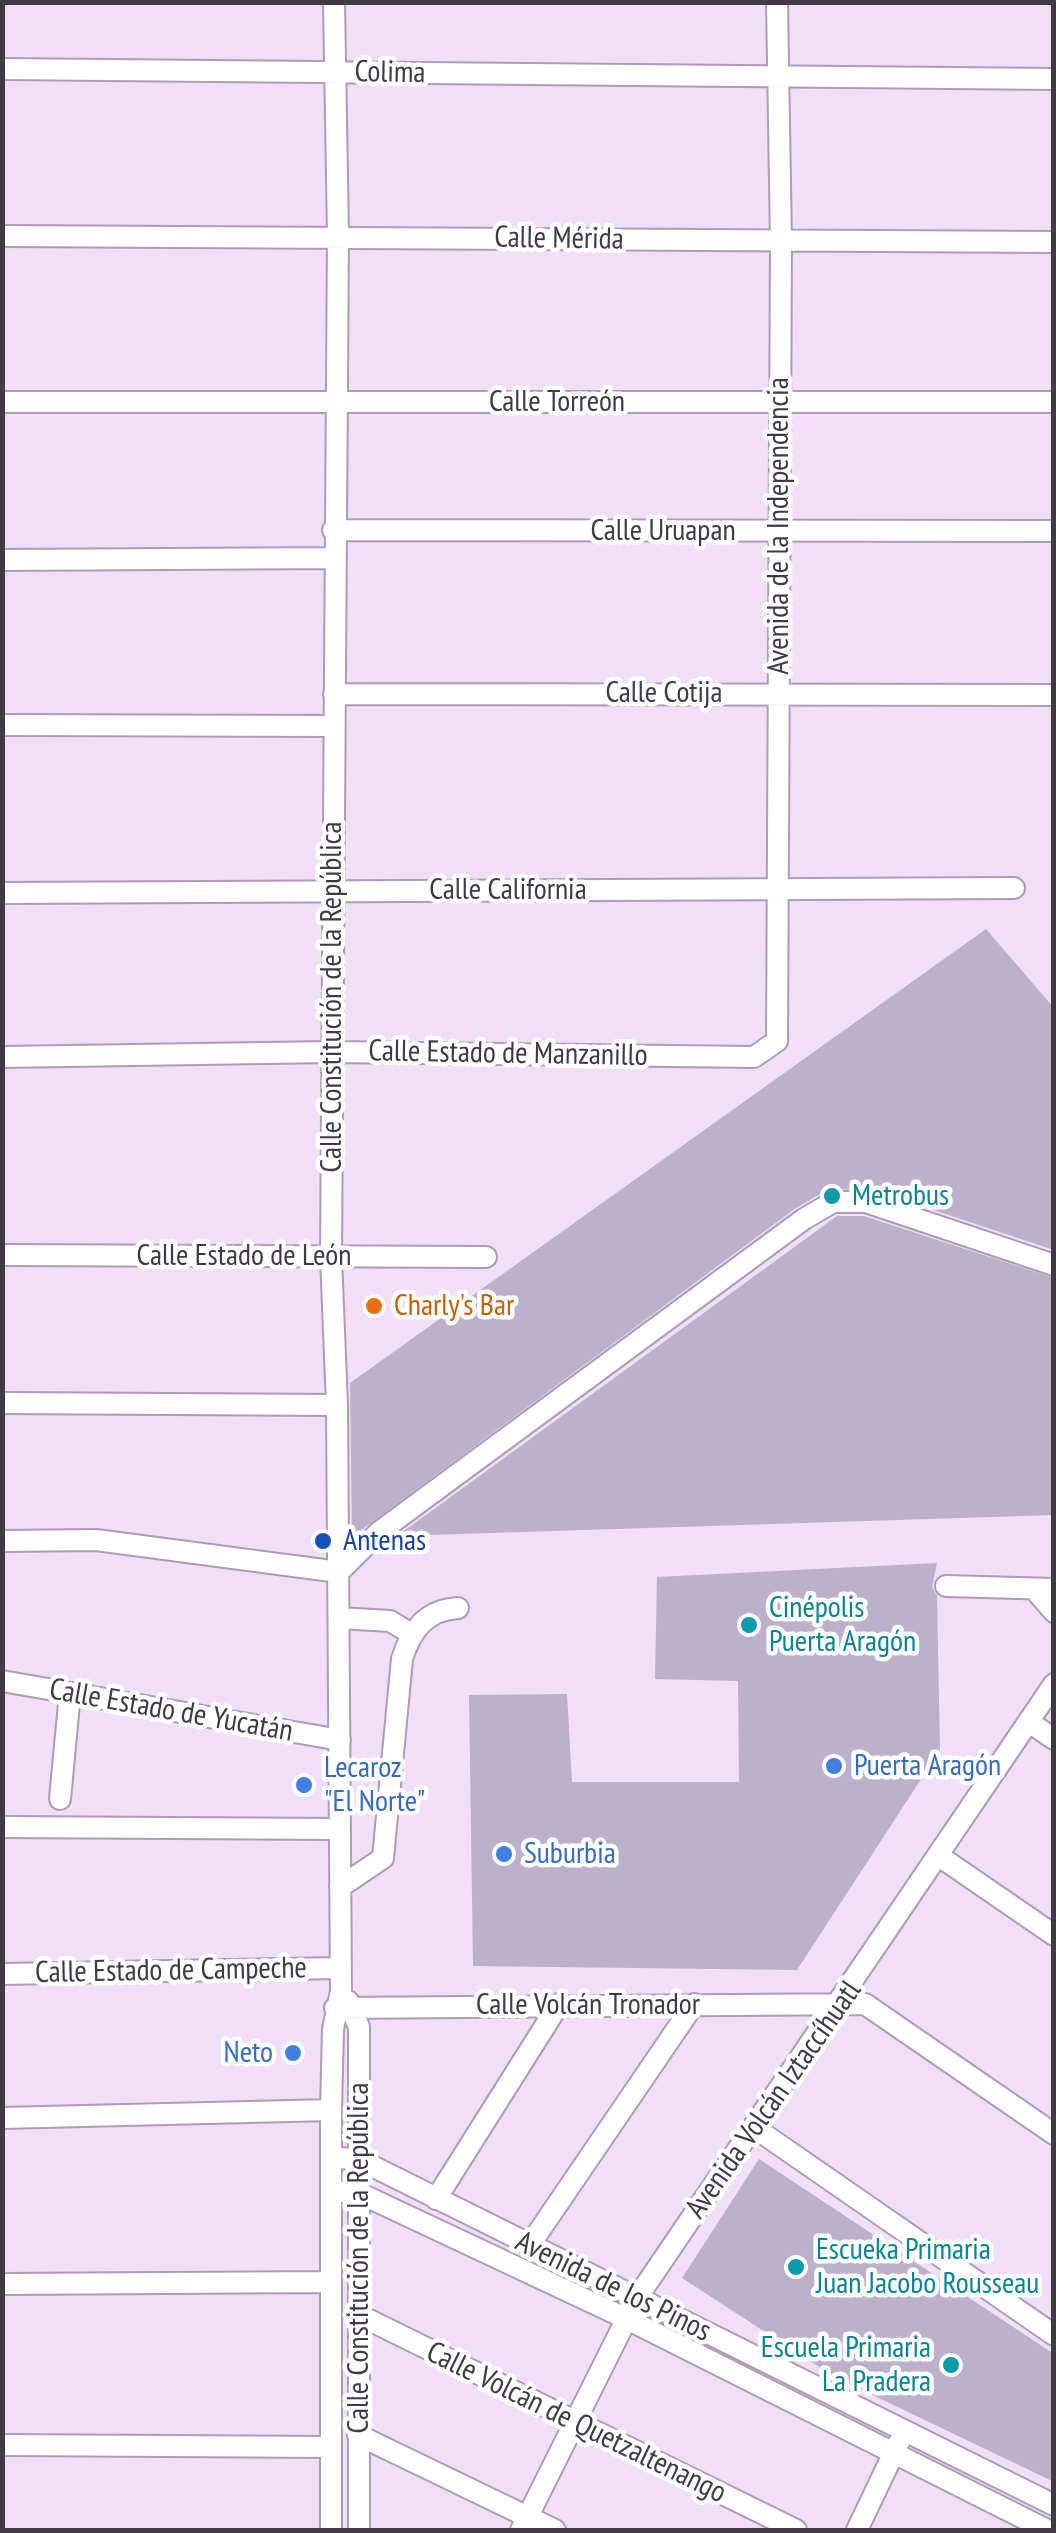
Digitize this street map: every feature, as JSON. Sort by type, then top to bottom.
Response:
[{"type":"street","name":"Calle Constitución de la República","points":[[332,2530],[328,2282],[331,2110],[343,2002],[337,1405],[331,1257],[338,235],[334,2]]},
{"type":"street","name":"Avenida de la Independencia","points":[[772,1048],[780,1032],[781,891],[778,2]]},
{"type":"street","name":"Colima","points":[[2,68],[1054,79]]},
{"type":"street","name":"Calle Mérida","points":[[2,236],[1054,242]]},
{"type":"street","name":"Calle Torreón","points":[[2,402],[780,402]]},
{"type":"street","points":[[780,402],[1054,402]]},
{"type":"street","name":"Calle Uruapan","points":[[333,530],[1054,530]]},
{"type":"street","points":[[2,560],[333,558]]},
{"type":"street","name":"Calle Cotija","points":[[334,694],[1054,695]]},
{"type":"street","points":[[2,725],[332,726]]},
{"type":"street","name":"Calle California","points":[[2,893],[1014,888]]},
{"type":"street","name":"Calle Estado de Manzanillo","points":[[2,1057],[331,1052],[754,1057],[772,1048]]},
{"type":"street","points":[[2,1541],[96,1540],[154,1545],[339,1572],[379,1532],[804,1219],[833,1202],[866,1202],[1054,1266]]},
{"type":"street","name":"Calle Estado de León","points":[[2,1255],[486,1256]]},
{"type":"street","points":[[2,1403],[337,1405]]},
{"type":"street","points":[[946,1586],[1044,1589],[1054,1612]]},
{"type":"street","points":[[340,1888],[382,1858],[402,1659],[410,1632],[438,1610],[458,1608]]},
{"type":"street","points":[[339,1618],[390,1621],[410,1632]]},
{"type":"street","name":"Calle Estado de Yucatán","points":[[2,1681],[340,1740]]},
{"type":"street","name":"Avenida Volcán Iztaccíhuatl","points":[[524,2524],[637,2298],[842,2002],[1054,1684]]},
{"type":"street","points":[[60,1799],[70,1693]]},
{"type":"street","points":[[1029,1722],[1054,1738]]},
{"type":"street","points":[[2,1827],[340,1828]]},
{"type":"street","points":[[939,1856],[1054,1936]]},
{"type":"street","name":"Calle Estado de Campeche","points":[[2,1974],[340,1968]]},
{"type":"street","name":"Calle Constitución de la República","points":[[343,2002],[359,2027],[359,2530]]},
{"type":"street","name":"Calle Volcán Tronador","points":[[343,2002],[842,2002]]},
{"type":"street","points":[[842,2002],[865,2004],[1054,2134]]},
{"type":"street","points":[[436,2199],[559,2004]]},
{"type":"street","points":[[529,2246],[694,2004]]},
{"type":"street","points":[[2,2118],[331,2110]]},
{"type":"street","points":[[755,2128],[1054,2335]]},
{"type":"street","name":"Avenida de los Pinos","points":[[331,2156],[360,2160],[1054,2505]]},
{"type":"street","name":"Avenida de los Pinos","points":[[331,2192],[359,2193],[627,2319],[1048,2530]]},
{"type":"street","points":[[2,2284],[328,2282]]},
{"type":"street","name":"Calle Volcán de Quetzaltenango","points":[[357,2314],[796,2530]]},
{"type":"street","points":[[856,2530],[903,2432]]},
{"type":"street","points":[[358,2435],[524,2524],[555,2530]]},
{"type":"street","points":[[2,2445],[330,2447]]},
{"type":"building","points":[[986,929],[1054,1008],[1054,1250],[870,1189],[827,1190],[796,1208],[352,1537],[350,1383]]},
{"type":"building","points":[[837,1216],[864,1216],[1054,1278],[1054,1515],[397,1536]]},
{"type":"building","name":"Puerta Aragón","points":[[937,1563],[932,1587],[937,1596],[940,1750],[797,1970],[473,1966],[469,1695],[567,1694],[572,1782],[739,1782],[738,1681],[655,1679],[657,1577]]},
{"type":"building","points":[[759,2159],[1054,2354],[1054,2482],[833,2376],[682,2278]]},
{"type":"place","name":"Metrobus","points":[[832,1196]]},
{"type":"place","name":"Charly's Bar","points":[[374,1306]]},
{"type":"place","name":"Antenas","points":[[323,1541]]},
{"type":"place","name":"Cinépolis Puerta Aragón","points":[[749,1625]]},
{"type":"place","name":"Puerta Aragón","points":[[834,1766]]},
{"type":"place","name":"Lecaroz \"El Norte\"","points":[[304,1785]]},
{"type":"place","name":"Suburbia","points":[[504,1854]]},
{"type":"place","name":"Neto","points":[[293,2053]]},
{"type":"place","name":"Escueka Primaria Juan Jacobo Rousseau","points":[[796,2267]]},
{"type":"place","name":"Escuela Primaria La Pradera","points":[[951,2365]]}]
